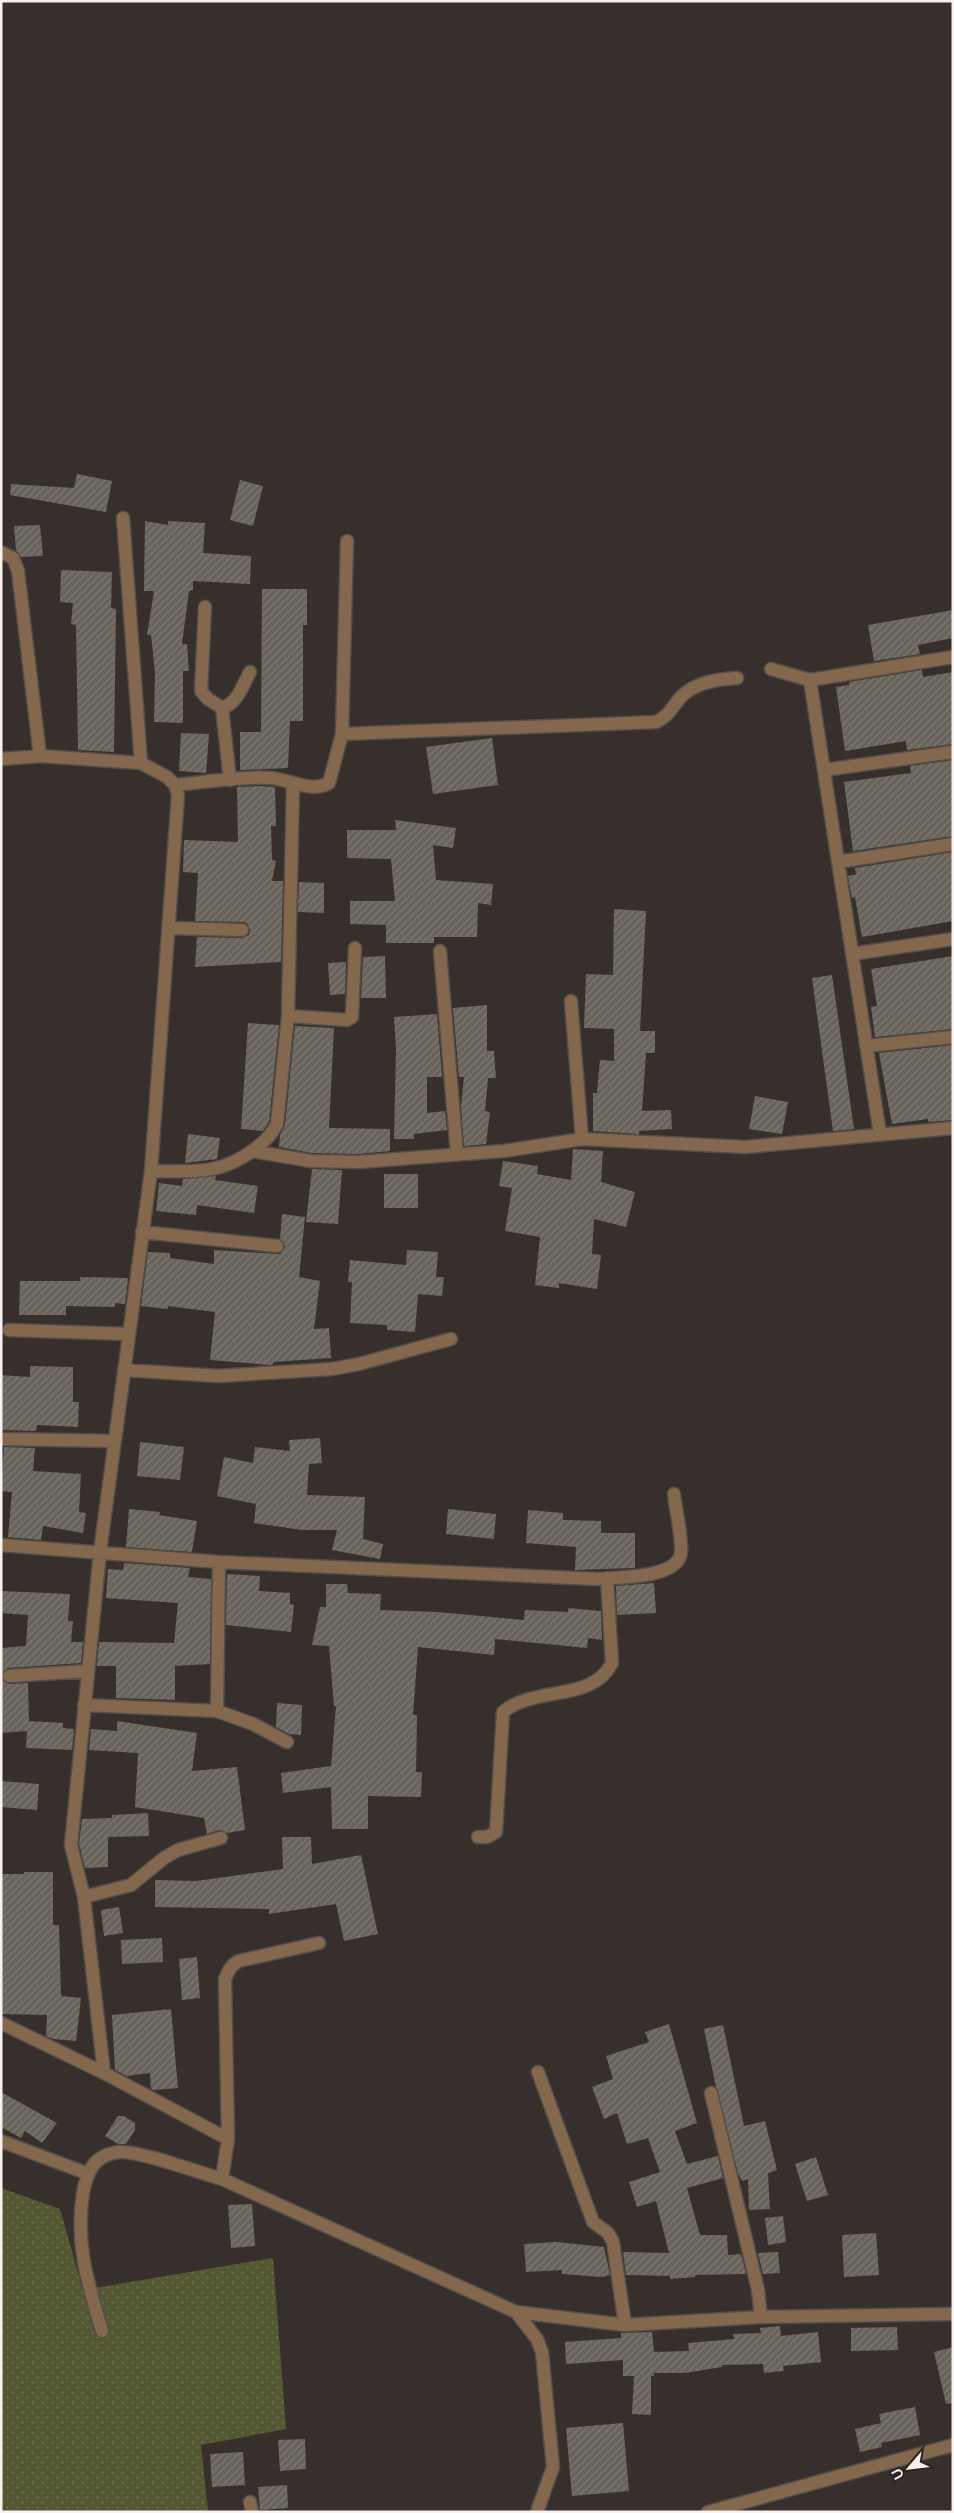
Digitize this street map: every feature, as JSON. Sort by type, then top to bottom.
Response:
[{"type":"street","points":[[123,518],[141,763]]},
{"type":"street","points":[[175,785],[271,778],[293,784],[323,787],[329,783],[342,734],[347,541]]},
{"type":"street","points":[[3,553],[13,558],[18,571],[40,756]]},
{"type":"street","points":[[205,607],[201,690],[208,699],[222,708],[230,706],[250,672]]},
{"type":"street","points":[[772,669],[810,680],[953,657]]},
{"type":"street","points":[[342,734],[656,722],[664,718],[682,695],[693,688],[721,678],[737,678]]},
{"type":"street","points":[[810,680],[880,1134]]},
{"type":"street","points":[[222,708],[230,780]]},
{"type":"street","points":[[824,770],[953,752]]},
{"type":"street","points":[[1,759],[40,756],[141,763],[167,777],[175,785],[178,795],[151,1170],[100,1552],[72,1845],[84,1898],[104,2073]]},
{"type":"street","points":[[151,1170],[205,1171],[222,1168],[252,1151],[273,1133],[277,1124],[288,1016],[293,784]]},
{"type":"street","points":[[838,862],[953,844]]},
{"type":"street","points":[[168,928],[242,930]]},
{"type":"street","points":[[852,954],[953,939]]},
{"type":"street","points":[[288,1016],[347,1020],[352,1018],[355,948]]},
{"type":"street","points":[[440,951],[457,1154]]},
{"type":"street","points":[[571,1000],[582,1138]]},
{"type":"street","points":[[866,1046],[953,1037]]},
{"type":"street","points":[[252,1151],[312,1161],[358,1162],[504,1151],[582,1138],[746,1147],[953,1128]]},
{"type":"street","points":[[142,1232],[277,1246]]},
{"type":"street","points":[[9,1330],[129,1334]]},
{"type":"street","points":[[124,1370],[218,1376],[332,1369],[360,1364],[451,1339]]},
{"type":"street","points":[[1,1439],[115,1441]]},
{"type":"street","points":[[1,1545],[219,1562],[607,1578],[659,1573],[678,1561],[681,1554],[674,1494]]},
{"type":"street","points":[[217,1711],[219,1562]]},
{"type":"street","points":[[478,1837],[488,1837],[496,1832],[503,1712],[514,1704],[587,1686],[599,1681],[606,1674],[612,1663],[607,1578]]},
{"type":"street","points":[[9,1676],[88,1670]]},
{"type":"street","points":[[84,1704],[217,1711],[253,1724],[287,1742]]},
{"type":"street","points":[[84,1898],[131,1885],[164,1858],[178,1850],[221,1838]]},
{"type":"street","points":[[224,2168],[228,2139],[225,1979],[227,1973],[233,1964],[239,1961],[319,1943]]},
{"type":"street","points":[[1,2023],[104,2073],[228,2139]]},
{"type":"street","points":[[538,2072],[592,2222],[608,2233],[613,2242],[625,2326]]},
{"type":"street","points":[[711,2092],[758,2290],[761,2312]]},
{"type":"street","points":[[1,2141],[86,2173]]},
{"type":"street","points":[[102,2331],[84,2268],[79,2219],[86,2173],[106,2155],[120,2152],[224,2168],[516,2312],[625,2326],[761,2312],[953,2314]]},
{"type":"street","points":[[516,2312],[537,2339],[542,2352],[552,2467],[537,2512]]},
{"type":"street","points":[[708,2512],[953,2445]]},
{"type":"green space","points":[[1,2188],[60,2209],[83,2290],[273,2258],[286,2429],[201,2445],[208,2512],[1,2512]]},
{"type":"building","points":[[77,474],[112,481],[106,512],[10,495],[11,484],[74,488]]},
{"type":"building","points":[[240,480],[263,486],[253,526],[230,520]]},
{"type":"building","points":[[145,521],[168,525],[168,521],[205,523],[203,553],[251,556],[250,584],[193,581],[193,590],[189,591],[182,644],[187,644],[189,671],[183,671],[183,723],[154,722],[155,673],[151,635],[147,635],[154,591],[144,591]]},
{"type":"building","points":[[40,525],[43,556],[21,557],[16,550],[14,526]]},
{"type":"building","points":[[61,570],[112,572],[111,608],[116,609],[114,752],[78,750],[76,625],[71,624],[73,603],[60,602]]},
{"type":"building","points":[[262,589],[307,589],[307,625],[303,625],[303,721],[290,721],[288,768],[240,770],[240,732],[261,732]]},
{"type":"building","points":[[953,610],[953,638],[918,645],[920,654],[874,661],[868,625]]},
{"type":"building","points":[[922,670],[923,677],[953,672],[953,744],[907,750],[906,741],[845,751],[836,687],[849,685],[849,682]]},
{"type":"building","points":[[181,733],[209,734],[206,773],[179,771]]},
{"type":"building","points":[[492,738],[498,785],[433,794],[426,747]]},
{"type":"building","points":[[953,760],[953,836],[853,851],[844,782],[911,773],[910,766]]},
{"type":"building","points":[[237,787],[275,787],[276,826],[271,826],[272,860],[276,861],[272,881],[283,881],[281,962],[195,967],[197,937],[242,938],[249,935],[250,930],[247,923],[243,922],[195,921],[198,873],[183,872],[184,840],[238,842]]},
{"type":"building","points":[[395,820],[456,828],[453,848],[433,845],[436,880],[493,884],[491,905],[478,903],[477,937],[434,937],[434,943],[386,943],[386,925],[350,924],[350,901],[395,901],[391,859],[347,858],[347,830],[396,830]]},
{"type":"building","points":[[953,852],[953,921],[862,937],[855,897],[852,898],[848,876],[856,874],[855,868]]},
{"type":"building","points":[[299,882],[324,883],[324,913],[298,912]]},
{"type":"building","points":[[614,909],[646,911],[640,1031],[655,1031],[655,1053],[646,1053],[642,1111],[671,1110],[672,1129],[639,1131],[639,1134],[593,1131],[593,1093],[597,1093],[600,1060],[614,1061],[614,1029],[584,1028],[586,974],[613,975]]},
{"type":"building","points":[[385,956],[386,998],[361,998],[363,957]]},
{"type":"building","points":[[953,956],[953,1029],[875,1037],[871,1007],[877,1006],[871,969]]},
{"type":"building","points":[[346,962],[345,994],[330,995],[328,963]]},
{"type":"building","points":[[832,975],[854,1129],[833,1131],[812,978]]},
{"type":"building","points":[[487,1005],[487,1051],[494,1051],[496,1078],[488,1078],[485,1111],[490,1112],[486,1144],[464,1146],[461,1105],[464,1077],[459,1077],[453,1008]]},
{"type":"building","points":[[437,1014],[442,1077],[427,1077],[427,1113],[445,1111],[447,1130],[414,1134],[414,1139],[394,1139],[396,1048],[394,1017]]},
{"type":"building","points":[[248,1023],[279,1025],[269,1122],[263,1131],[241,1129]]},
{"type":"building","points":[[295,1026],[334,1028],[329,1128],[390,1129],[390,1151],[358,1154],[312,1153],[279,1147],[280,1135],[285,1125]]},
{"type":"building","points":[[953,1045],[953,1120],[928,1122],[928,1119],[892,1124],[879,1053]]},
{"type":"building","points":[[755,1096],[788,1102],[782,1134],[749,1129]]},
{"type":"building","points":[[188,1134],[220,1138],[217,1159],[185,1163]]},
{"type":"building","points":[[573,1149],[603,1151],[601,1182],[635,1192],[626,1227],[594,1219],[592,1254],[601,1255],[597,1289],[559,1283],[559,1288],[535,1285],[540,1237],[505,1231],[512,1188],[499,1186],[503,1161],[538,1166],[537,1174],[571,1180]]},
{"type":"building","points":[[312,1169],[342,1170],[338,1224],[306,1222]]},
{"type":"building","points":[[384,1174],[418,1174],[418,1208],[384,1208]]},
{"type":"building","points":[[216,1176],[215,1180],[258,1186],[254,1213],[197,1205],[196,1215],[156,1211],[159,1183],[182,1186],[183,1179]]},
{"type":"building","points":[[282,1214],[305,1217],[299,1277],[320,1281],[314,1329],[329,1328],[331,1358],[273,1362],[270,1365],[210,1360],[215,1312],[168,1306],[168,1309],[141,1306],[148,1252],[170,1253],[170,1258],[214,1264],[214,1250],[280,1254],[285,1246],[280,1239]]},
{"type":"building","points":[[407,1250],[438,1252],[436,1277],[444,1277],[442,1296],[418,1294],[415,1332],[387,1330],[387,1325],[350,1323],[352,1282],[348,1282],[350,1260],[406,1265]]},
{"type":"building","points":[[80,1277],[128,1278],[125,1304],[115,1303],[115,1307],[66,1306],[66,1315],[19,1315],[20,1281],[80,1281]]},
{"type":"building","points":[[30,1366],[73,1367],[73,1402],[79,1402],[78,1427],[37,1425],[36,1431],[1,1430],[1,1375],[30,1377]]},
{"type":"building","points":[[320,1438],[322,1463],[309,1464],[307,1495],[365,1497],[363,1539],[383,1544],[380,1559],[332,1550],[337,1530],[302,1530],[254,1523],[256,1504],[217,1496],[224,1457],[253,1463],[255,1447],[290,1451],[289,1440]]},
{"type":"building","points":[[140,1442],[184,1447],[180,1480],[137,1476]]},
{"type":"building","points":[[4,1447],[35,1448],[33,1471],[81,1474],[79,1512],[86,1513],[83,1533],[43,1526],[41,1540],[8,1537],[12,1492],[1,1491]]},
{"type":"building","points":[[129,1509],[160,1512],[159,1515],[197,1521],[192,1552],[126,1547]]},
{"type":"building","points":[[448,1509],[496,1514],[494,1539],[446,1534]]},
{"type":"building","points":[[528,1510],[563,1513],[563,1520],[601,1521],[601,1533],[635,1533],[635,1568],[575,1570],[576,1547],[526,1543]]},
{"type":"building","points":[[124,1563],[190,1568],[188,1577],[211,1579],[210,1664],[175,1666],[175,1700],[116,1698],[116,1666],[97,1666],[99,1642],[174,1643],[178,1603],[106,1598],[108,1569],[123,1570]]},
{"type":"building","points":[[227,1574],[260,1576],[259,1591],[290,1593],[290,1604],[294,1605],[291,1632],[226,1625]]},
{"type":"building","points":[[654,1583],[656,1613],[617,1615],[616,1586]]},
{"type":"building","points":[[326,1584],[347,1584],[348,1593],[381,1594],[380,1610],[438,1612],[524,1620],[525,1610],[568,1612],[568,1608],[601,1611],[602,1640],[588,1638],[587,1648],[495,1639],[494,1655],[418,1647],[413,1715],[417,1715],[416,1772],[422,1772],[421,1797],[368,1796],[368,1829],[332,1829],[331,1787],[283,1793],[281,1773],[331,1766],[336,1706],[334,1706],[329,1646],[312,1645],[320,1607],[326,1607]]},
{"type":"building","points":[[1,1591],[70,1594],[68,1621],[73,1621],[71,1642],[83,1642],[81,1663],[8,1668],[1,1674],[1,1648],[26,1646],[28,1615],[1,1613]]},
{"type":"building","points":[[1,1678],[9,1684],[28,1683],[29,1721],[63,1723],[63,1728],[74,1729],[72,1750],[26,1748],[27,1731],[1,1733]]},
{"type":"building","points":[[277,1703],[302,1705],[301,1735],[289,1734],[276,1727]]},
{"type":"building","points":[[117,1721],[197,1733],[192,1771],[237,1767],[245,1830],[227,1833],[219,1830],[207,1834],[204,1818],[135,1807],[138,1753],[89,1750],[91,1729],[117,1731]]},
{"type":"building","points":[[1,1781],[39,1784],[37,1810],[1,1807]]},
{"type":"building","points":[[148,1813],[149,1836],[108,1837],[108,1867],[85,1868],[79,1844],[82,1819],[112,1818],[112,1815]]},
{"type":"building","points":[[282,1837],[311,1837],[312,1864],[361,1855],[378,1934],[344,1941],[336,1904],[269,1914],[269,1909],[155,1907],[155,1880],[196,1881],[283,1869]]},
{"type":"building","points":[[24,1872],[53,1872],[53,1925],[59,1925],[61,1996],[81,1998],[76,2041],[53,2039],[46,2036],[47,2015],[1,2014],[1,1874],[24,1874]]},
{"type":"building","points":[[119,1907],[123,1933],[104,1936],[101,1910]]},
{"type":"building","points":[[162,1938],[163,1962],[122,1964],[121,1940]]},
{"type":"building","points":[[197,1957],[200,1998],[182,2000],[179,1959]]},
{"type":"building","points":[[171,2009],[178,2088],[154,2090],[151,2089],[150,2073],[127,2076],[115,2070],[112,2015]]},
{"type":"building","points":[[669,2024],[697,2123],[675,2131],[687,2164],[718,2156],[723,2178],[687,2188],[700,2235],[727,2235],[728,2255],[741,2254],[746,2274],[695,2275],[695,2277],[670,2279],[670,2276],[626,2275],[623,2252],[669,2253],[656,2201],[637,2207],[629,2182],[660,2172],[648,2138],[627,2144],[617,2113],[604,2119],[592,2087],[613,2079],[606,2056],[649,2042],[645,2032]]},
{"type":"building","points":[[723,2025],[744,2126],[765,2121],[777,2170],[768,2173],[770,2209],[749,2210],[748,2179],[742,2181],[738,2173],[716,2087],[704,2029]]},
{"type":"building","points":[[1,2092],[57,2123],[42,2143],[25,2131],[21,2138],[1,2127]]},
{"type":"building","points":[[118,2116],[124,2116],[135,2123],[135,2130],[126,2144],[118,2144],[105,2136]]},
{"type":"building","points":[[816,2157],[828,2195],[807,2201],[795,2164]]},
{"type":"building","points":[[252,2204],[255,2246],[231,2248],[228,2205]]},
{"type":"building","points":[[783,2216],[786,2242],[768,2245],[765,2218]]},
{"type":"building","points":[[876,2233],[879,2275],[844,2277],[842,2235]]},
{"type":"building","points":[[556,2242],[604,2247],[610,2275],[602,2277],[562,2274],[562,2270],[526,2272],[524,2244]]},
{"type":"building","points":[[778,2252],[780,2273],[763,2274],[758,2253]]},
{"type":"building","points":[[780,2326],[781,2336],[818,2332],[821,2362],[783,2366],[784,2371],[764,2373],[763,2364],[722,2365],[722,2367],[685,2373],[654,2373],[654,2376],[651,2376],[651,2415],[632,2414],[634,2376],[623,2376],[623,2360],[566,2364],[565,2342],[621,2338],[621,2333],[652,2332],[654,2352],[689,2351],[688,2343],[734,2339],[733,2334],[761,2333],[760,2328]]},
{"type":"building","points":[[897,2327],[898,2350],[851,2351],[851,2328]]},
{"type":"building","points":[[953,2347],[953,2403],[946,2404],[934,2352]]},
{"type":"building","points":[[915,2407],[920,2435],[881,2443],[882,2447],[860,2452],[855,2429],[881,2423],[879,2414]]},
{"type":"building","points":[[623,2423],[629,2491],[572,2496],[566,2428]]},
{"type":"building","points":[[305,2439],[306,2469],[280,2471],[278,2440]]},
{"type":"building","points":[[243,2452],[245,2485],[212,2487],[210,2454]]},
{"type":"building","points":[[287,2485],[288,2508],[260,2510],[258,2487]]}]
